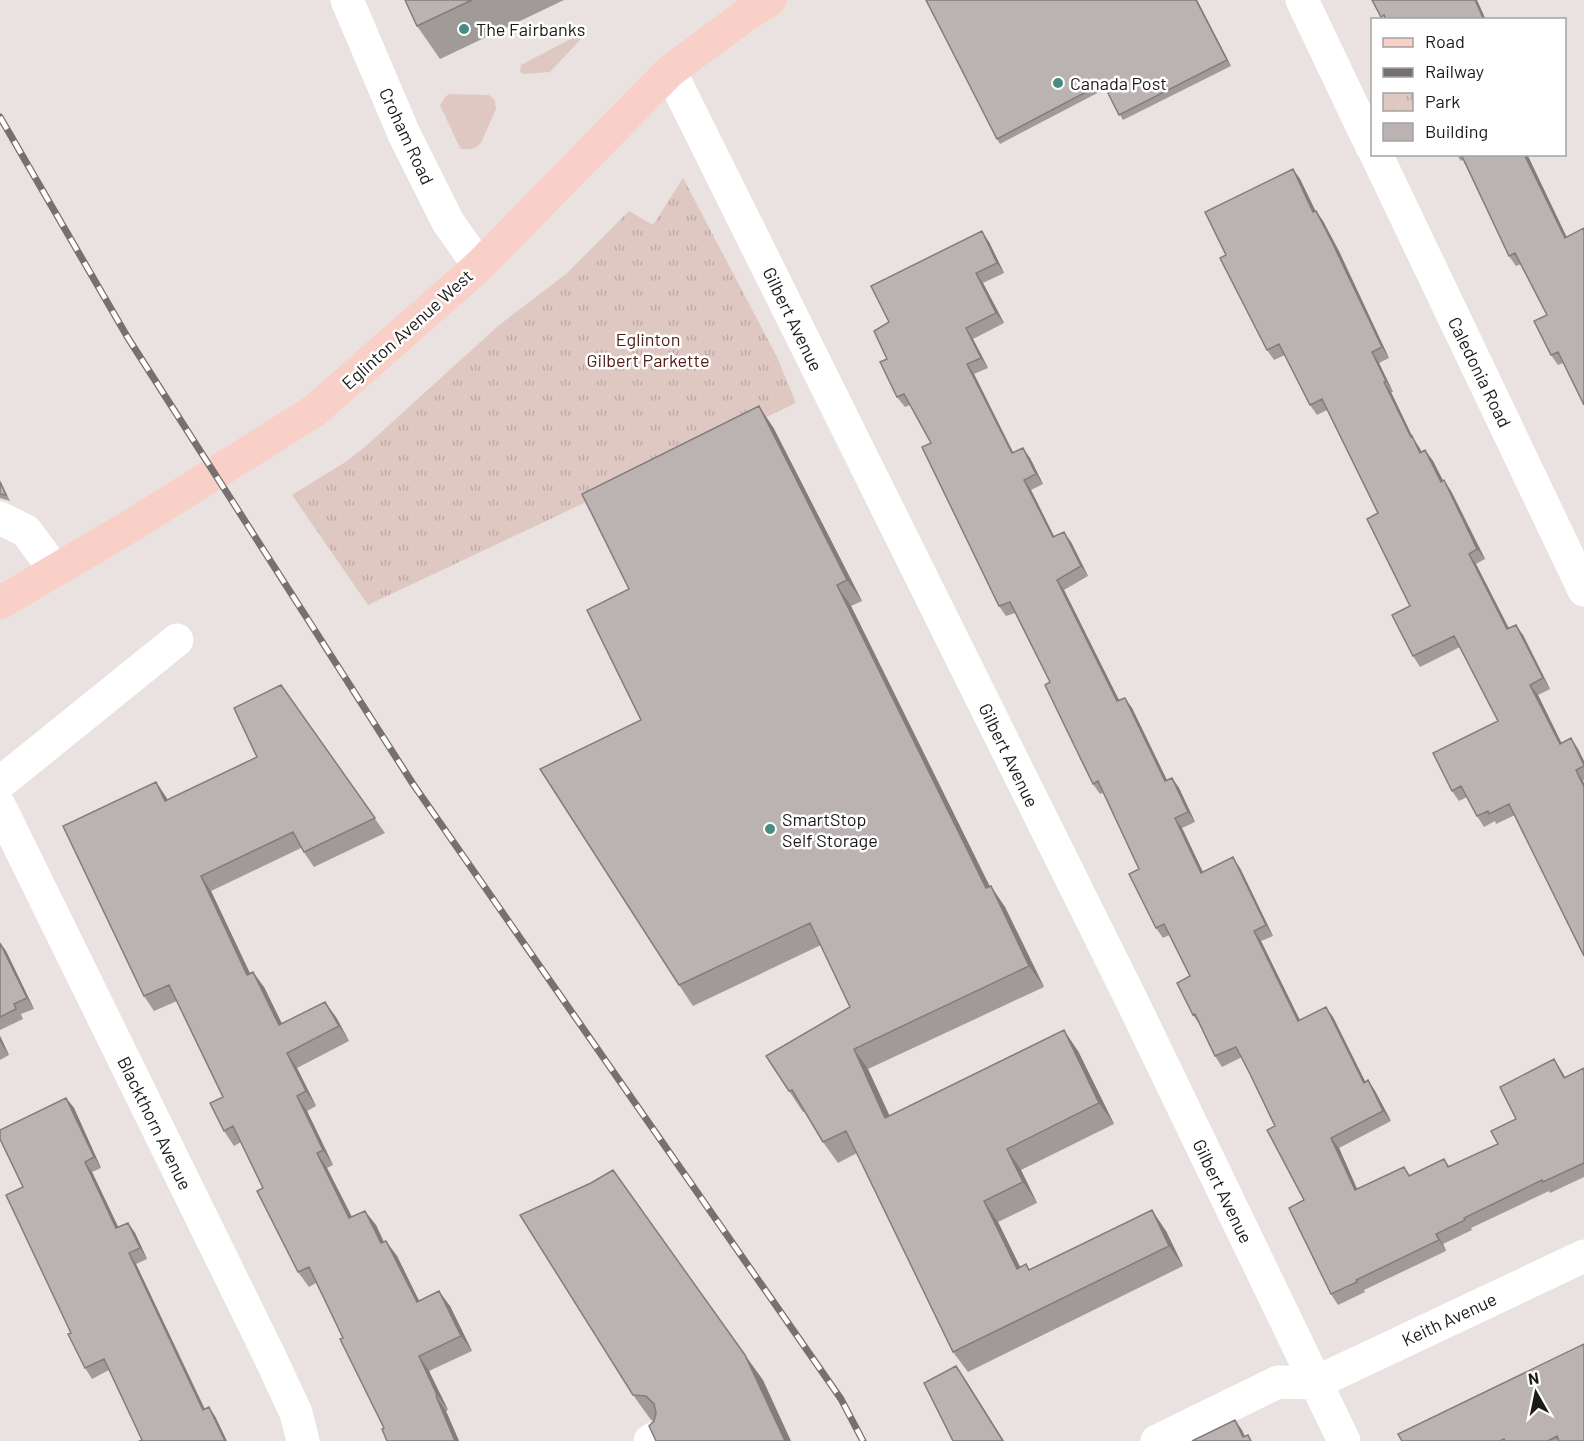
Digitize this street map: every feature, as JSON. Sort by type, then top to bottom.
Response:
[{"type":"main road","name":"Eglinton Avenue West","points":[[0,603],[134,524],[314,411],[479,266],[670,71],[770,0]]},
{"type":"street","name":"Croham Road","points":[[347,0],[404,134],[448,222],[479,266]]},
{"type":"street","points":[[1302,0],[1371,145]]},
{"type":"street","name":"Gilbert Avenue","points":[[670,71],[1131,999],[1344,1441]]},
{"type":"street","name":"Caledonia Road","points":[[1377,156],[1584,590]]},
{"type":"street","points":[[0,518],[26,531],[55,570]]},
{"type":"street","points":[[0,783],[177,640]]},
{"type":"street","name":"Blackthorn Avenue","points":[[4,825],[269,1355],[296,1413],[303,1441]]},
{"type":"street","name":"Keith Avenue","points":[[1315,1383],[1584,1256]]},
{"type":"street","points":[[1157,1441],[1278,1382],[1315,1383]]},
{"type":"green space","points":[[580,34],[582,38],[550,72],[524,74],[520,72],[521,65]]},
{"type":"green space","points":[[450,94],[489,95],[495,100],[496,109],[481,143],[474,148],[461,149],[440,105]]},
{"type":"green space","name":"Eglinton Gilbert Parkette","points":[[683,178],[777,357],[796,403],[368,605],[292,495],[347,461],[367,445],[498,326],[566,274],[629,211],[653,225]]},
{"type":"building","points":[[405,0],[472,0],[417,26]]},
{"type":"building","points":[[926,0],[1196,0],[1227,60],[1119,115],[1103,83],[997,139]]},
{"type":"building","points":[[1372,0],[1475,0],[1483,18],[1385,18],[1384,15],[1381,17]]},
{"type":"building","points":[[1462,156],[1525,156],[1565,238],[1584,228],[1584,405],[1558,352],[1551,355],[1534,321],[1547,315],[1515,253],[1509,256]]},
{"type":"building","points":[[1293,169],[1313,212],[1316,211],[1331,240],[1382,347],[1372,352],[1411,437],[1420,453],[1425,450],[1441,482],[1444,480],[1477,549],[1469,554],[1507,629],[1516,625],[1543,678],[1530,685],[1560,744],[1571,738],[1584,765],[1576,770],[1584,787],[1584,956],[1509,804],[1489,814],[1488,811],[1477,816],[1461,786],[1452,791],[1433,753],[1498,721],[1454,636],[1413,656],[1392,615],[1410,606],[1367,519],[1378,513],[1322,399],[1310,405],[1279,344],[1267,350],[1220,258],[1226,255],[1205,212]]},
{"type":"building","points":[[982,231],[997,263],[976,273],[996,313],[966,328],[981,358],[967,364],[1012,453],[1023,448],[1036,474],[1024,480],[1053,537],[1064,532],[1081,566],[1057,580],[1117,701],[1125,698],[1165,781],[1172,778],[1188,812],[1175,818],[1201,873],[1233,857],[1266,925],[1254,931],[1298,1021],[1326,1007],[1364,1083],[1368,1080],[1383,1111],[1331,1138],[1355,1190],[1404,1167],[1409,1176],[1444,1159],[1448,1167],[1498,1144],[1491,1131],[1516,1119],[1500,1087],[1554,1059],[1564,1078],[1584,1068],[1584,1163],[1543,1182],[1542,1180],[1464,1218],[1465,1220],[1436,1234],[1439,1240],[1331,1294],[1289,1208],[1304,1200],[1267,1130],[1275,1126],[1250,1074],[1236,1047],[1215,1056],[1195,1014],[1193,1015],[1177,983],[1190,976],[1164,924],[1156,928],[1129,874],[1139,869],[1098,781],[1093,784],[1045,685],[1050,682],[1010,602],[999,606],[922,447],[931,443],[904,394],[897,397],[880,362],[887,359],[874,331],[889,322],[871,286]]},
{"type":"building","points":[[759,406],[847,580],[837,585],[986,888],[991,886],[1029,966],[854,1049],[885,1118],[1064,1030],[1099,1103],[1007,1149],[1023,1182],[984,1201],[1017,1269],[1026,1264],[1029,1270],[1152,1210],[1169,1246],[953,1352],[846,1131],[823,1142],[792,1090],[789,1091],[766,1056],[850,1007],[810,923],[679,985],[540,769],[641,720],[587,610],[629,589],[582,494]]},
{"type":"building","points":[[0,482],[6,495],[0,494]]},
{"type":"building","points":[[281,685],[375,818],[304,852],[293,832],[201,876],[247,975],[253,972],[279,1025],[325,1002],[339,1026],[287,1053],[306,1091],[297,1096],[323,1150],[317,1153],[349,1218],[365,1211],[381,1243],[386,1241],[417,1302],[439,1291],[461,1336],[419,1356],[455,1441],[387,1441],[382,1429],[384,1428],[340,1339],[343,1338],[309,1267],[298,1272],[257,1191],[263,1188],[233,1126],[224,1131],[210,1103],[223,1097],[169,985],[144,996],[63,826],[156,782],[165,801],[257,757],[234,708]]},
{"type":"building","points":[[0,943],[27,998],[14,1004],[16,1009],[0,1017]]},
{"type":"building","points":[[66,1098],[94,1157],[85,1162],[116,1228],[128,1223],[140,1248],[129,1253],[203,1410],[209,1407],[225,1441],[139,1441],[142,1440],[104,1359],[85,1368],[68,1334],[71,1333],[6,1195],[23,1187],[0,1139],[0,1130]]},
{"type":"building","points":[[613,1170],[745,1355],[785,1441],[656,1441],[649,1426],[654,1421],[656,1413],[654,1404],[646,1396],[633,1395],[520,1215],[591,1183]]},
{"type":"building","points":[[1584,1344],[1584,1441],[1559,1441],[1557,1436],[1548,1441],[1505,1441],[1504,1439],[1500,1441],[1402,1441],[1398,1434]]},
{"type":"building","points":[[956,1366],[1003,1441],[953,1441],[924,1383]]},
{"type":"building","points":[[1235,1420],[1243,1437],[1248,1435],[1251,1441],[1192,1441]]},
{"type":"railway","points":[[0,117],[128,338],[413,784],[841,1399],[863,1441]]},
{"type":"place","name":"The Fairbanks","points":[[464,29]]},
{"type":"place","name":"Canada Post","points":[[1058,83]]},
{"type":"place","name":"SmartStop Self Storage","points":[[770,829]]}]
